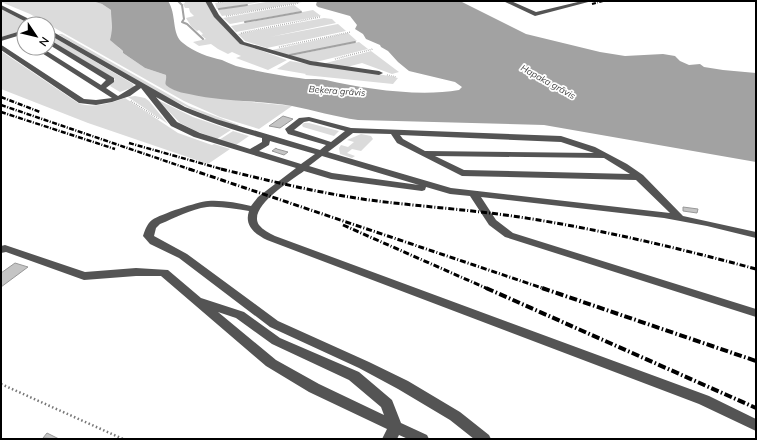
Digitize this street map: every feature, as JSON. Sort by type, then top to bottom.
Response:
[{"type":"street","points":[[506,1],[535,14],[589,1]]},
{"type":"street","points":[[210,2],[211,9],[246,45],[316,64],[378,73]]},
{"type":"street","points":[[1,7],[19,16]]},
{"type":"street","points":[[1,39],[16,34]]},
{"type":"street","points":[[56,36],[142,86],[194,114],[266,138],[450,191]]},
{"type":"street","points":[[1,47],[82,101],[89,103],[117,98],[142,86]]},
{"type":"street","points":[[56,47],[111,80],[102,88]]},
{"type":"street","points":[[50,56],[117,98]]},
{"type":"street","points":[[142,86],[153,96],[153,99],[174,124],[184,129],[249,152],[331,176],[350,180],[679,217],[756,235]]},
{"type":"street","points":[[126,94],[139,95],[153,99]]},
{"type":"street","points":[[333,145],[291,132],[289,129],[302,120],[309,119],[351,130],[561,139],[576,142],[624,166],[640,177],[679,217]]},
{"type":"street","points":[[351,130],[261,199],[254,209],[252,217],[253,224],[259,231],[271,238],[704,400],[756,425]]},
{"type":"street","points":[[394,132],[400,141],[462,173],[640,177]]},
{"type":"street","points":[[249,152],[264,145],[266,143],[266,138]]},
{"type":"street","points":[[422,152],[605,156]]},
{"type":"street","points":[[474,194],[491,222],[497,229],[509,235],[756,313]]},
{"type":"street","points":[[642,212],[656,206],[658,202],[657,195]]},
{"type":"street","points":[[254,209],[224,204],[203,205],[156,222],[150,227],[148,236],[152,241],[170,248],[183,256],[274,324],[364,365],[410,389],[455,416],[484,439]]},
{"type":"street","points":[[1,250],[5,248],[84,276],[136,272],[164,273],[271,363],[314,388],[422,439]]},
{"type":"street","points":[[196,300],[240,315],[276,340],[354,376],[387,404],[396,427]]},
{"type":"street","points":[[389,439],[396,427]]},
{"type":"path","points":[[210,2],[226,1]]},
{"type":"path","points":[[219,17],[300,3]]},
{"type":"path","points":[[234,34],[320,17]]},
{"type":"path","points":[[265,51],[351,32]]},
{"type":"path","points":[[316,64],[373,49]]},
{"type":"path","points":[[1,384],[123,439]]},
{"type":"shaded area","points":[[92,1],[102,4],[111,10],[112,33],[118,47],[123,51],[123,53],[145,68],[166,75],[167,86],[177,91],[242,101],[292,106],[259,129],[220,117],[184,101],[56,29],[56,16],[34,16],[1,2]]},
{"type":"shaded area","points":[[184,1],[205,1],[215,18],[240,43],[287,60],[268,70],[236,58],[241,56],[232,52],[228,54],[211,44],[199,46],[193,42],[206,39],[201,35],[203,34],[199,30],[197,31],[191,26],[186,18],[194,16],[190,12],[189,8],[185,8],[183,4],[185,3]]},
{"type":"shaded area","points":[[229,1],[266,1],[217,9],[215,3]]},
{"type":"shaded area","points":[[272,1],[302,2],[222,16],[218,10]]},
{"type":"shaded area","points":[[294,5],[302,11],[230,24],[223,18]]},
{"type":"shaded area","points":[[1,9],[16,17],[16,32],[1,37]]},
{"type":"shaded area","points":[[313,10],[321,16],[236,32],[231,26]]},
{"type":"shaded area","points":[[324,18],[332,19],[336,23],[270,37],[338,24],[346,31],[267,48],[245,41],[238,34]]},
{"type":"shaded area","points":[[348,33],[357,41],[287,56],[272,50]]},
{"type":"shaded area","points":[[58,34],[62,34],[189,106],[239,125],[237,126],[213,118],[168,98]]},
{"type":"shaded area","points":[[56,38],[133,84],[134,87],[120,92],[110,86],[115,79],[56,44]]},
{"type":"shaded area","points":[[359,42],[368,49],[316,62],[290,56]]},
{"type":"shaded area","points":[[1,51],[78,103],[84,105],[96,105],[125,98],[178,133],[212,145],[214,144],[230,149],[208,164],[88,123],[1,89]]},
{"type":"shaded area","points":[[371,51],[399,72],[392,74],[362,63],[347,67],[326,64],[326,63]]},
{"type":"shaded area","points":[[290,61],[398,78],[393,84],[305,75],[306,74],[277,69]]},
{"type":"shaded area","points":[[135,96],[145,98],[149,101],[168,124],[128,97]]},
{"type":"shaded area","points":[[158,100],[193,117],[231,130],[217,139],[196,131],[180,123]]},
{"type":"shaded area","points":[[304,123],[339,131],[334,136],[303,127],[302,125]]},
{"type":"shaded area","points":[[233,131],[249,136],[236,145],[219,140]]},
{"type":"shaded area","points":[[361,134],[371,136],[373,139],[361,151],[352,149],[347,153],[355,156],[352,158],[340,154],[339,148],[341,145],[348,147],[354,142],[347,140]]},
{"type":"water","points":[[92,1],[168,1],[171,6],[175,29],[179,39],[183,43],[201,54],[236,66],[302,79],[323,79],[375,89],[427,93],[459,90],[462,87],[455,82],[409,71],[388,51],[380,45],[366,39],[363,34],[355,29],[357,25],[350,16],[318,7],[316,5],[317,1],[460,1],[526,34],[600,52],[625,56],[663,54],[675,56],[680,61],[689,65],[700,64],[704,67],[756,73],[756,162],[544,125],[358,120],[292,106],[202,97],[181,92],[166,85],[166,75],[145,68],[123,53],[123,51],[110,40],[112,29],[111,10],[102,4]]},
{"type":"building","points":[[283,116],[293,119],[280,128],[269,126]]},
{"type":"building","points":[[276,148],[288,152],[284,155],[272,151]]},
{"type":"building","points":[[683,207],[698,209],[697,213],[683,211]]},
{"type":"building","points":[[15,263],[28,267],[1,287],[1,273]]},
{"type":"building","points":[[47,433],[59,439],[43,438]]},
{"type":"waterway","points":[[178,1],[182,5],[184,19],[182,22],[187,24],[203,39]]},
{"type":"waterway","points":[[219,9],[247,5]]},
{"type":"waterway","points":[[245,22],[301,12]]},
{"type":"waterway","points":[[290,55],[355,42]]},
{"type":"railway","points":[[592,4],[603,1]]},
{"type":"railway","points":[[1,97],[40,112]]},
{"type":"railway","points":[[1,105],[192,170]]},
{"type":"railway","points":[[1,112],[115,149]]},
{"type":"railway","points":[[129,143],[223,170]]},
{"type":"railway","points":[[189,169],[545,289]]},
{"type":"railway","points":[[223,170],[350,197],[491,213],[588,229],[700,254],[756,269]]},
{"type":"railway","points":[[343,225],[488,289]]},
{"type":"railway","points":[[486,288],[756,408]]},
{"type":"railway","points":[[542,288],[756,361]]},
{"type":"water label","name":"Hapaka grāvis","points":[[548,82]]},
{"type":"water label","name":"Beķera grāvis","points":[[337,91]]}]
